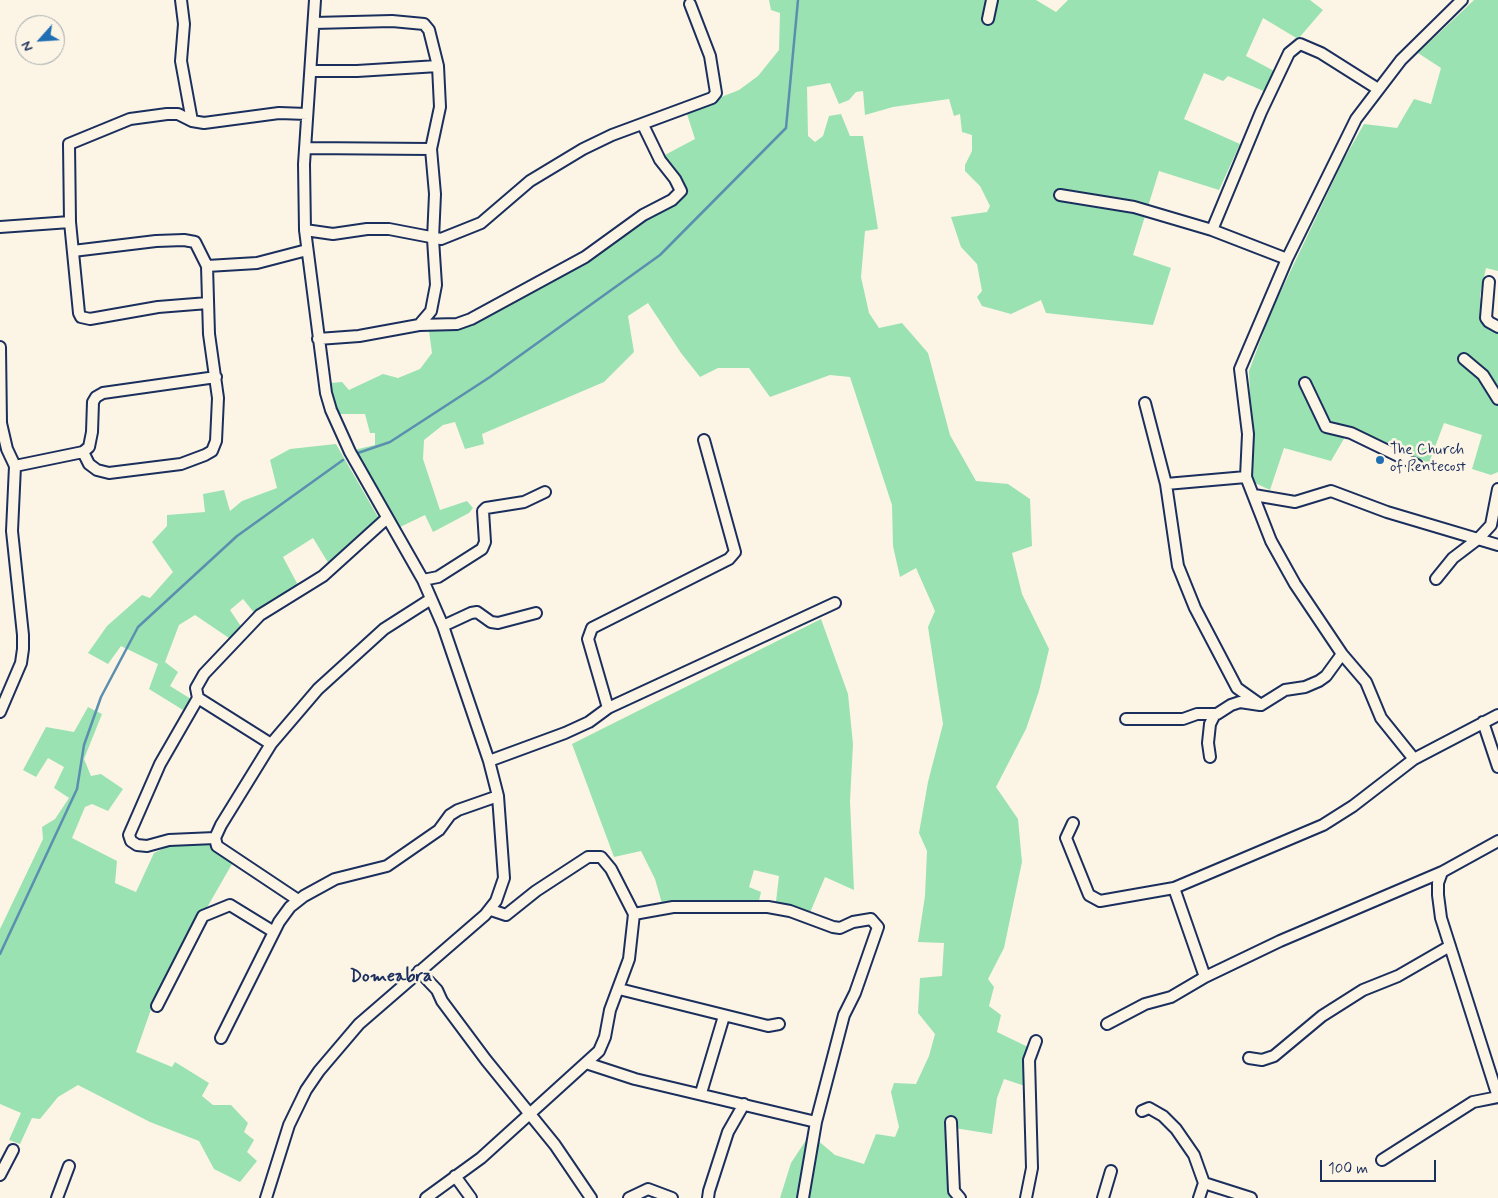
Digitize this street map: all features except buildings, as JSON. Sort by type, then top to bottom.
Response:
[{"type":"street","points":[[181,0],[184,24],[181,61],[192,121]]},
{"type":"street","points":[[266,1198],[289,1125],[306,1090],[344,1040],[419,971],[491,910],[501,891],[504,878],[498,796],[489,761],[443,626],[423,580],[386,519],[350,452],[331,410],[326,393],[305,230],[305,148],[315,0]]},
{"type":"street","points":[[988,19],[992,0]]},
{"type":"street","points":[[1414,759],[1381,718],[1366,682],[1342,654],[1285,567],[1271,541],[1246,477],[1248,434],[1240,369],[1288,259],[1356,120],[1378,88],[1401,60],[1462,0]]},
{"type":"street","points":[[305,230],[332,234],[367,229],[389,229],[441,240],[481,223],[530,182],[550,168],[612,135],[643,125],[680,108],[712,98],[716,93],[710,56],[690,4]]},
{"type":"street","points":[[314,23],[392,21],[424,24],[429,30],[438,66],[440,107],[431,149],[435,194],[433,239],[436,285],[430,311],[419,325]]},
{"type":"street","points":[[1212,230],[1261,112],[1289,53],[1300,44],[1321,53],[1378,88]]},
{"type":"street","points":[[311,70],[358,71],[438,66]]},
{"type":"street","points":[[208,303],[158,307],[90,319],[81,317],[79,313],[70,222],[68,146],[71,142],[130,119],[178,114],[192,121],[204,123],[279,113],[307,114]]},
{"type":"street","points":[[318,339],[359,336],[419,325],[457,324],[470,319],[585,257],[597,246],[643,215],[672,200],[680,191],[675,178],[660,160],[643,125]]},
{"type":"street","points":[[305,148],[431,149]]},
{"type":"street","points":[[1060,195],[1134,207],[1212,230],[1288,259]]},
{"type":"street","points":[[0,227],[70,222]]},
{"type":"street","points":[[73,251],[156,241],[190,240],[197,244],[207,266],[208,303],[216,377],[216,441],[212,451],[205,456],[181,464],[109,473],[97,470],[89,464],[83,452]]},
{"type":"street","points":[[207,266],[257,263],[307,250]]},
{"type":"street","points":[[1488,282],[1486,318],[1498,327]]},
{"type":"street","points":[[0,347],[1,423],[7,449],[15,466],[12,531],[23,635],[21,663],[0,712]]},
{"type":"street","points":[[1464,359],[1483,375],[1498,399]]},
{"type":"street","points":[[15,466],[83,452],[89,447],[92,432],[93,402],[96,397],[126,388],[216,377]]},
{"type":"street","points":[[1305,383],[1326,427],[1351,433],[1417,465]]},
{"type":"street","points":[[1145,403],[1166,484],[1178,566],[1195,608],[1237,688],[1261,705]]},
{"type":"street","points":[[608,708],[588,639],[592,628],[728,559],[735,552],[704,440]]},
{"type":"street","points":[[1166,484],[1246,477]]},
{"type":"street","points":[[1436,579],[1453,558],[1478,539],[1491,525],[1498,489]]},
{"type":"street","points":[[1254,495],[1295,502],[1331,491],[1386,512],[1498,545]]},
{"type":"street","points":[[423,580],[438,576],[482,549],[485,542],[483,511],[486,508],[524,502],[545,492]]},
{"type":"street","points":[[215,838],[169,840],[147,846],[131,842],[129,835],[160,764],[198,698],[196,688],[204,674],[260,615],[322,576],[386,519]]},
{"type":"street","points":[[298,900],[222,851],[216,846],[215,838],[227,812],[271,744],[318,689],[384,629],[431,599]]},
{"type":"street","points":[[489,761],[565,734],[589,722],[608,708],[835,603]]},
{"type":"street","points":[[443,626],[477,612],[491,622],[498,623],[536,612]]},
{"type":"street","points":[[1126,719],[1174,720],[1197,714],[1215,714],[1240,702],[1261,705],[1285,690],[1305,687],[1319,681],[1326,676],[1342,654]]},
{"type":"street","points":[[198,698],[271,744]]},
{"type":"street","points":[[1210,758],[1208,742],[1210,724],[1215,714]]},
{"type":"street","points":[[1073,823],[1066,838],[1089,895],[1100,900],[1174,888],[1323,825],[1353,806],[1414,759],[1498,715]]},
{"type":"street","points":[[1483,722],[1498,767]]},
{"type":"street","points":[[221,1038],[284,914],[298,900],[335,879],[387,866],[439,830],[450,815],[458,810],[498,796]]},
{"type":"street","points":[[1108,1024],[1145,1004],[1171,996],[1205,977],[1280,942],[1442,872],[1498,841]]},
{"type":"street","points":[[426,1198],[480,1158],[599,1050],[605,1037],[610,1010],[629,959],[634,914],[610,869],[601,857],[588,856],[536,890],[506,915],[491,910]]},
{"type":"street","points":[[1382,1160],[1473,1102],[1498,1097],[1440,918],[1438,883],[1442,872]]},
{"type":"street","points":[[1174,888],[1205,977]]},
{"type":"street","points":[[157,1006],[203,916],[230,905],[274,932]]},
{"type":"street","points":[[634,914],[673,907],[768,907],[790,911],[840,928],[862,919],[871,919],[876,922],[878,932],[855,993],[844,1015],[816,1122],[803,1198]]},
{"type":"street","points":[[1249,1058],[1262,1060],[1274,1056],[1322,1016],[1363,990],[1398,976],[1450,946]]},
{"type":"street","points":[[419,971],[437,990],[442,1001],[462,1029],[555,1145],[591,1198]]},
{"type":"street","points":[[619,990],[768,1026],[779,1024]]},
{"type":"street","points":[[701,1093],[724,1016]]},
{"type":"street","points":[[1026,1198],[1032,1168],[1029,1060],[1036,1041]]},
{"type":"street","points":[[586,1062],[634,1078],[816,1122]]},
{"type":"street","points":[[708,1198],[728,1132],[744,1104]]},
{"type":"street","points":[[1142,1111],[1149,1108],[1163,1116],[1176,1129],[1194,1154],[1204,1183],[1199,1198]]},
{"type":"street","points":[[951,1122],[954,1191],[960,1198]]},
{"type":"street","points":[[0,1175],[13,1150]]},
{"type":"street","points":[[57,1198],[68,1166]]},
{"type":"street","points":[[1103,1198],[1111,1171]]},
{"type":"street","points":[[455,1176],[471,1198]]},
{"type":"street","points":[[1204,1183],[1251,1198]]},
{"type":"street","points":[[629,1198],[648,1189],[659,1196],[672,1198]]},
{"type":"green space","points":[[769,0],[1036,0],[1056,12],[1068,0],[1310,0],[1323,10],[1298,39],[1263,18],[1246,56],[1276,72],[1266,92],[1228,76],[1223,81],[1204,73],[1184,119],[1240,144],[1219,190],[1159,171],[1133,255],[1171,268],[1153,325],[1046,313],[1041,300],[1011,314],[982,306],[977,297],[982,291],[977,264],[961,247],[951,217],[987,212],[990,206],[980,186],[965,171],[965,165],[972,151],[972,135],[962,132],[960,114],[954,116],[949,99],[893,107],[865,115],[863,91],[856,92],[849,100],[839,104],[830,83],[807,87],[808,136],[815,142],[823,136],[829,116],[841,114],[850,136],[863,136],[878,229],[865,231],[861,277],[869,313],[879,328],[902,323],[928,353],[950,435],[976,481],[1008,484],[1030,499],[1032,546],[1012,553],[1022,594],[1049,649],[1039,691],[1026,729],[996,787],[1018,819],[1022,862],[1004,948],[988,979],[994,987],[989,1006],[1001,1015],[997,1032],[1028,1047],[1028,1087],[1004,1079],[997,1098],[992,1134],[948,1127],[947,1190],[951,1198],[780,1198],[791,1163],[810,1134],[835,1155],[864,1164],[876,1134],[895,1137],[899,1127],[891,1092],[894,1083],[916,1084],[929,1056],[935,1034],[918,1013],[920,978],[942,976],[944,943],[918,942],[925,896],[927,851],[919,833],[928,782],[943,724],[928,627],[935,611],[916,568],[900,577],[893,546],[892,505],[850,377],[830,375],[770,397],[749,368],[718,368],[700,377],[681,353],[648,303],[628,316],[634,352],[604,382],[482,434],[484,444],[465,449],[455,422],[443,425],[424,440],[423,459],[440,510],[467,501],[473,508],[469,513],[433,532],[425,515],[398,528],[354,450],[375,445],[375,433],[370,433],[365,414],[338,414],[330,383],[342,382],[349,390],[383,374],[398,378],[420,369],[432,353],[429,331],[460,327],[513,302],[602,250],[687,194],[680,177],[663,156],[695,139],[686,111],[739,90],[758,76],[779,50],[780,13],[771,10]]},
{"type":"green space","points":[[1474,0],[1498,0],[1498,271],[1486,268],[1480,296],[1486,326],[1498,331],[1498,472],[1491,475],[1472,469],[1482,435],[1444,423],[1429,463],[1349,430],[1331,461],[1284,448],[1270,490],[1253,482],[1249,371],[1271,312],[1344,159],[1364,124],[1397,128],[1414,99],[1431,104],[1441,68],[1418,53]]},
{"type":"green space","points":[[336,444],[382,524],[332,569],[313,538],[283,557],[299,587],[256,615],[243,599],[230,610],[242,628],[229,638],[195,615],[179,625],[165,662],[178,672],[170,686],[191,699],[183,710],[149,689],[158,664],[121,646],[108,664],[88,653],[107,626],[142,595],[150,598],[173,572],[152,542],[167,526],[167,515],[205,512],[203,494],[224,490],[230,511],[242,501],[277,488],[270,460],[290,449]]},
{"type":"green space","points":[[821,619],[848,694],[853,744],[850,801],[854,890],[825,877],[809,915],[775,910],[779,876],[754,870],[749,887],[761,892],[758,905],[663,907],[655,879],[641,851],[614,857],[572,744]]},
{"type":"green space","points":[[88,707],[102,714],[84,759],[91,776],[101,774],[123,789],[108,811],[92,804],[85,807],[72,838],[117,861],[115,883],[136,892],[154,853],[173,844],[212,845],[232,864],[155,998],[136,1052],[172,1067],[175,1062],[209,1083],[202,1096],[213,1105],[231,1105],[248,1123],[244,1132],[254,1140],[247,1152],[257,1161],[240,1182],[214,1169],[199,1141],[150,1122],[78,1085],[58,1097],[40,1119],[32,1118],[20,1144],[9,1140],[21,1113],[0,1104],[0,929],[43,839],[42,827],[55,819],[69,798],[54,788],[64,767],[48,758],[36,777],[23,770],[46,727],[74,732]]},
{"type":"waterway","points":[[355,454],[390,442],[490,377],[660,255],[786,128],[798,0]]},
{"type":"waterway","points":[[0,954],[77,789],[84,745],[101,697],[138,627],[237,536],[343,460]]},
{"type":"place","name":"The Church of Pentecost","points":[[1380,460]]},
{"type":"district","name":"Domeabra","points":[[391,977]]}]
